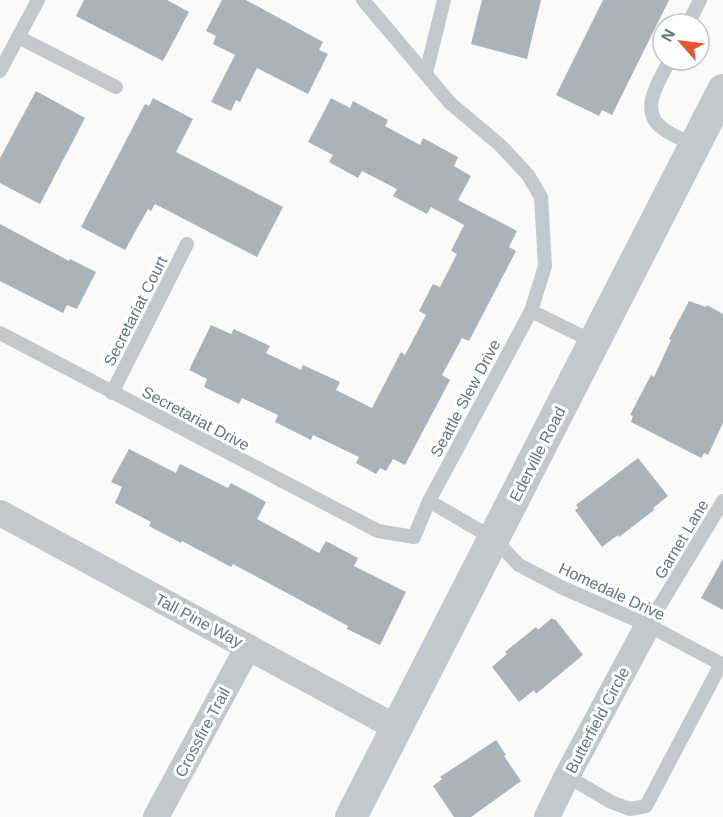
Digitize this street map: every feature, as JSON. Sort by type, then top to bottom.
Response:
[{"type":"street","name":"Ederville Road","points":[[351,817],[723,90]]},
{"type":"street","name":"Tall Pine Way","points":[[0,513],[397,728]]},
{"type":"street","name":"Butterfield Circle","points":[[548,817],[567,776],[648,625]]},
{"type":"street","name":"Crossfire Trail","points":[[156,817],[248,647]]},
{"type":"lane","points":[[0,71],[38,0]]},
{"type":"lane","name":"Seattle Slew Drive","points":[[363,0],[450,104],[500,145],[528,175],[540,197],[545,266],[531,311],[429,501],[414,537],[378,531]]},
{"type":"lane","points":[[426,73],[444,0]]},
{"type":"lane","points":[[18,37],[116,87]]},
{"type":"lane","points":[[664,72],[651,99],[653,115],[660,127],[695,146]]},
{"type":"lane","name":"Secretariat Court","points":[[112,393],[187,244]]},
{"type":"lane","points":[[531,311],[594,342]]},
{"type":"lane","name":"Secretariat Drive","points":[[0,333],[378,531]]},
{"type":"lane","points":[[429,501],[494,539]]},
{"type":"lane","name":"Garnet Lane","points":[[648,625],[723,501]]},
{"type":"lane","name":"Homedale Drive","points":[[494,539],[519,565],[563,588],[648,625],[722,665]]},
{"type":"lane","points":[[567,776],[611,802],[630,809],[646,806],[722,665]]},
{"type":"building","points":[[84,0],[167,0],[189,12],[163,61],[76,16]]},
{"type":"building","points":[[222,0],[246,0],[323,42],[319,50],[328,54],[308,94],[257,68],[240,102],[236,100],[231,111],[211,102],[235,55],[213,44],[216,36],[206,31]]},
{"type":"building","points":[[482,0],[541,0],[527,59],[471,44]]},
{"type":"building","points":[[603,0],[669,0],[663,12],[651,12],[651,36],[612,115],[602,110],[599,116],[556,95]]},
{"type":"building","points":[[36,91],[85,118],[40,204],[0,183],[0,158]]},
{"type":"building","points":[[153,98],[193,119],[176,152],[283,207],[257,257],[155,204],[151,211],[148,209],[125,250],[81,227],[145,104],[149,106]]},
{"type":"building","points":[[331,98],[350,108],[353,101],[388,120],[385,126],[420,145],[423,138],[458,157],[454,166],[471,176],[458,200],[517,231],[509,247],[516,251],[469,341],[462,338],[442,375],[450,380],[405,465],[393,459],[386,471],[380,468],[376,474],[356,463],[359,457],[313,435],[311,440],[275,422],[278,415],[242,398],[239,404],[204,387],[207,379],[189,370],[211,325],[231,334],[234,329],[270,346],[266,353],[301,370],[303,365],[340,382],[336,390],[372,408],[401,352],[405,355],[426,315],[419,311],[433,284],[440,287],[457,254],[451,251],[464,225],[431,207],[427,214],[393,196],[397,189],[362,171],[358,178],[329,162],[333,155],[308,142]]},
{"type":"building","points":[[0,224],[69,261],[70,259],[96,272],[77,309],[67,305],[63,313],[0,281]]},
{"type":"building","points":[[689,301],[706,307],[707,305],[723,314],[723,423],[708,455],[704,453],[701,458],[631,422],[633,416],[630,415],[651,375],[654,377],[671,340],[669,339]]},
{"type":"building","points":[[129,449],[176,473],[180,464],[228,488],[231,483],[266,502],[257,519],[319,553],[326,541],[358,558],[354,566],[406,592],[380,645],[347,629],[348,626],[233,564],[231,567],[149,526],[151,522],[115,503],[122,487],[111,482]]},
{"type":"building","points":[[638,458],[668,496],[653,508],[654,510],[602,547],[575,510],[578,508],[576,505]]},
{"type":"building","points":[[723,559],[723,610],[701,598]]},
{"type":"building","points":[[552,618],[583,655],[536,694],[534,690],[519,702],[492,667],[507,654],[505,652],[536,627],[538,630]]},
{"type":"building","points":[[496,740],[521,781],[471,817],[454,817],[433,786],[442,779],[440,777]]}]
